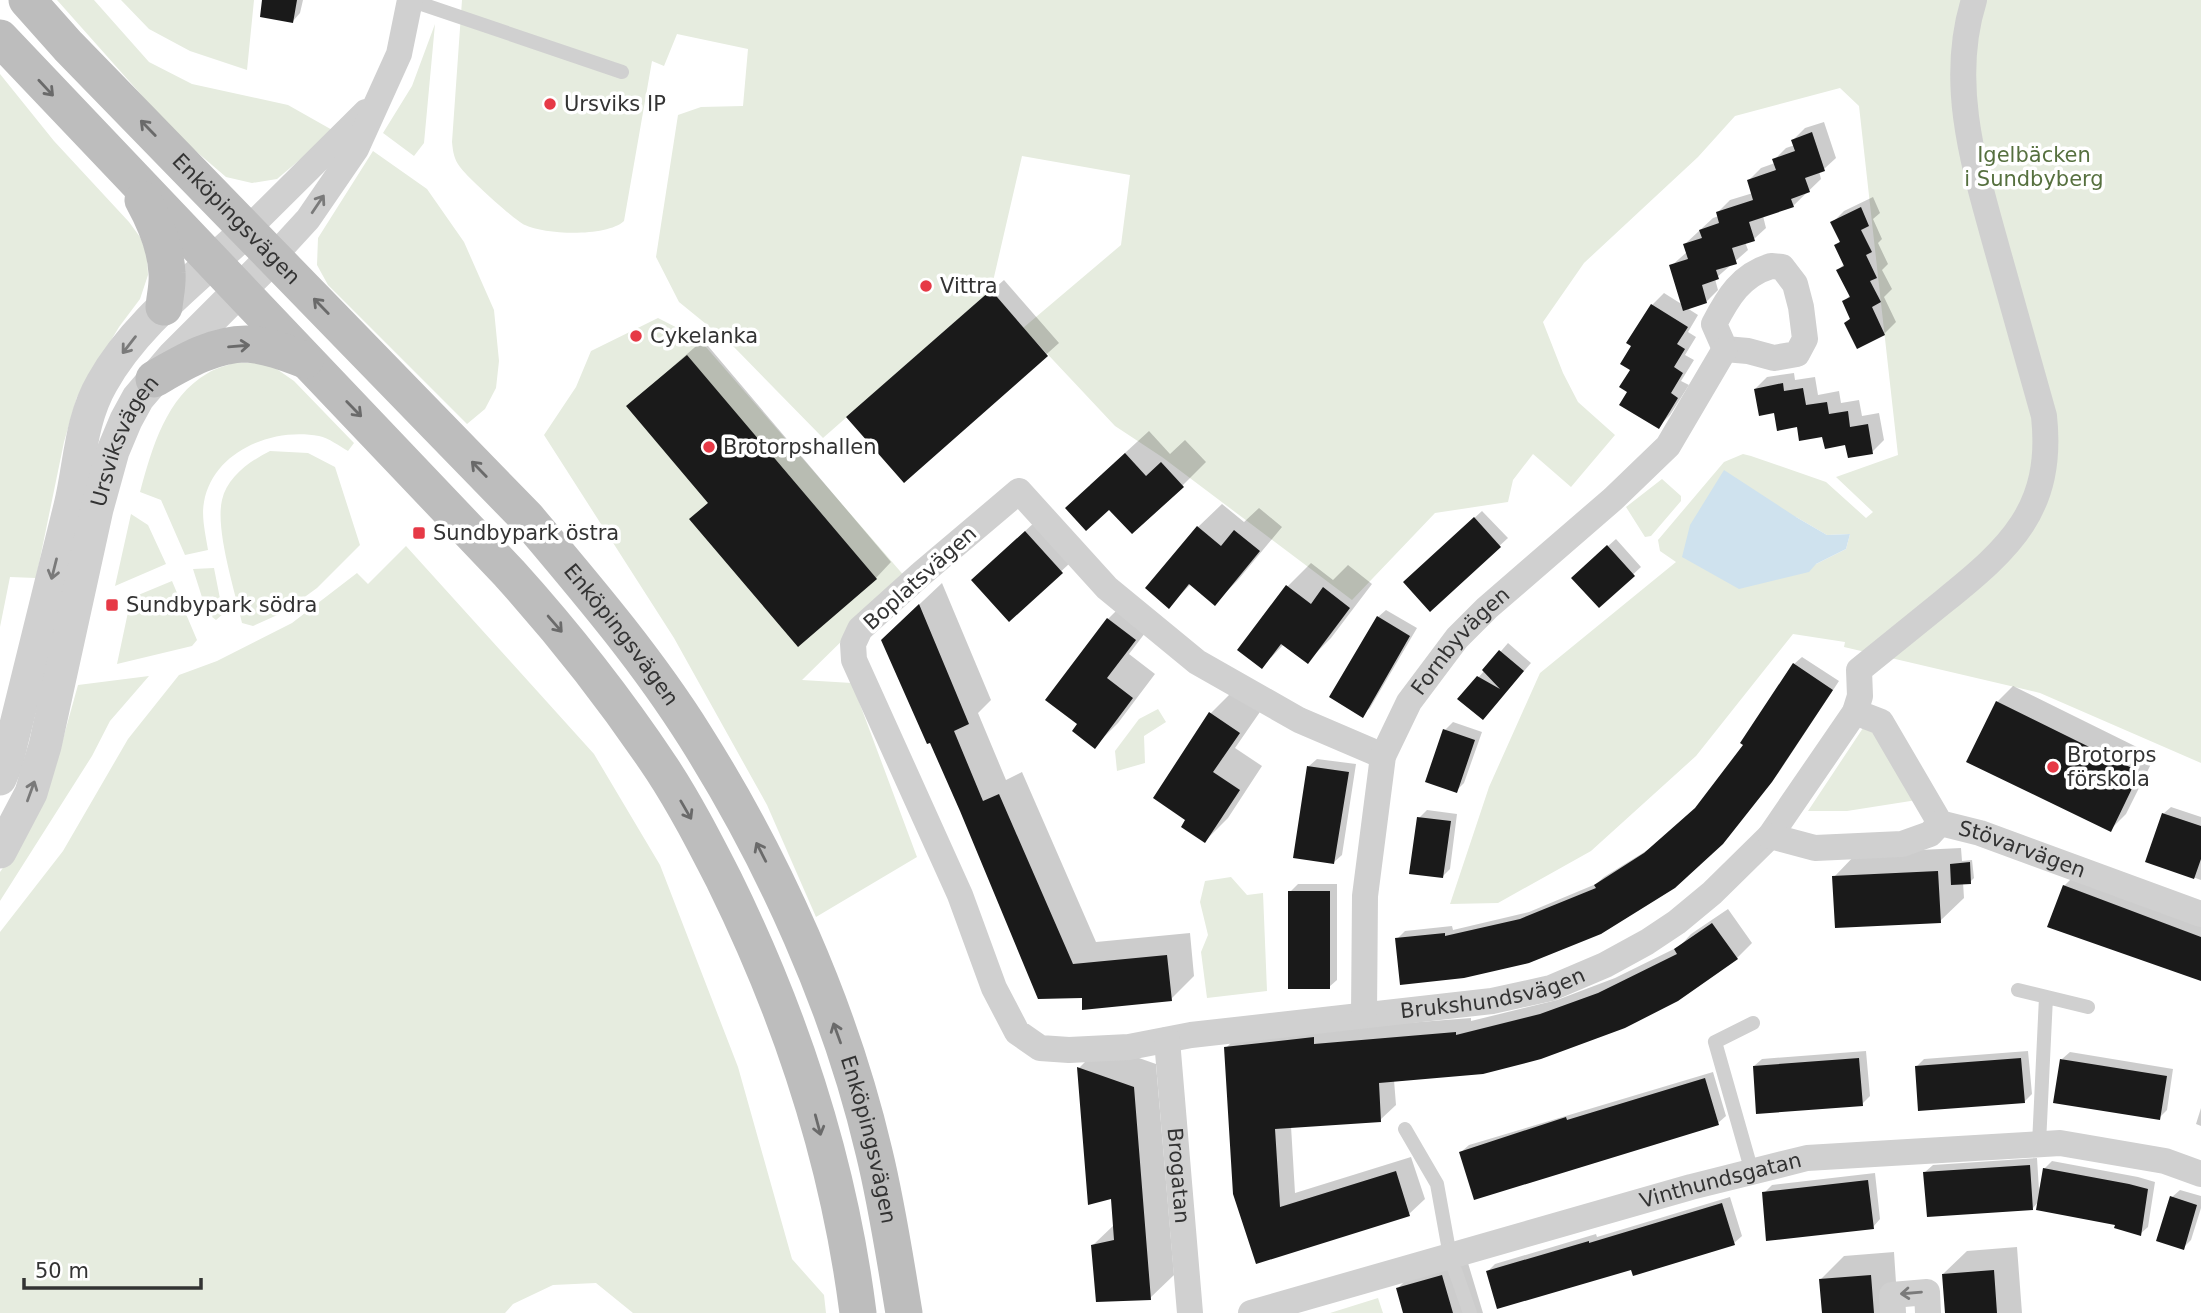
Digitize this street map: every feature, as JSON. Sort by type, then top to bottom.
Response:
[{"type":"main road","name":"Enköpingsvägen","points":[[27,0],[68,46],[527,519],[598,601],[654,676],[701,746],[742,814],[779,890],[827,1002],[874,1151],[904,1313]]},
{"type":"main road","name":"Enköpingsvägen","points":[[0,38],[443,501],[558,628],[614,700],[663,771],[740,912],[789,1031],[831,1172],[858,1313]]},
{"type":"main road","points":[[131,177],[149,212],[164,254],[167,274],[164,307]]},
{"type":"main road","points":[[154,379],[192,358],[247,344],[275,349],[306,360]]},
{"type":"street","name":"Ursviksvägen","points":[[0,852],[31,793],[45,746],[97,509],[113,451],[138,398],[308,219],[356,149],[399,54],[410,0]]},
{"type":"street","points":[[1854,712],[1860,696],[1859,670],[1985,568],[2008,545],[2038,495],[2045,468],[2047,440],[2044,416],[1986,209],[1964,113],[1963,44],[1973,0]]},
{"type":"street","name":"Ursviksvägen","points":[[0,779],[6,765],[71,502],[81,441],[102,383],[164,307],[213,263],[380,98]]},
{"type":"street","name":"Fornbyvägen","points":[[1364,1014],[1365,896],[1383,756],[1409,702],[1457,638],[1487,608],[1613,499],[1668,446],[1725,349]]},
{"type":"street","name":"Boplatsvägen","points":[[1167,1040],[1129,1047],[1069,1050],[1040,1048],[1017,1032],[994,988],[960,895],[854,660],[853,644],[860,629],[920,574],[1019,491],[1107,588],[1197,662],[1299,720],[1383,756]]},
{"type":"street","name":"Stövarvägen","points":[[1854,712],[1881,722],[1940,823],[1980,833],[2201,914]]},
{"type":"street","name":"Brukshundsvägen","points":[[1167,1040],[1364,1014],[1492,1001],[1551,988],[1594,970],[1647,942],[1677,922],[1712,893],[1770,836],[1854,712]]},
{"type":"street","points":[[1770,836],[1815,848],[1902,844],[1930,834],[1940,823]]},
{"type":"street","name":"Brogatan","points":[[1167,1040],[1190,1313]]},
{"type":"street","name":"Vinthundsgatan","points":[[1251,1313],[1691,1186],[1807,1158],[2060,1143],[2165,1161],[2201,1174]]},
{"type":"street","points":[[1893,1313],[1892,1295],[1927,1292],[1928,1313]]},
{"type":"lane","points":[[410,0],[622,72]]},
{"type":"lane","points":[[2018,990],[2088,1007]]},
{"type":"lane","points":[[2039,1144],[2046,997]]},
{"type":"lane","points":[[1752,1172],[1715,1042],[1753,1023]]},
{"type":"lane","points":[[1405,1129],[1437,1184],[1450,1256],[1470,1313]]},
{"type":"green space","points":[[57,0],[94,0],[149,62],[192,84],[288,105],[334,131],[277,179],[252,183],[226,177],[177,135]]},
{"type":"green space","points":[[121,0],[254,0],[247,70],[190,51],[149,29]]},
{"type":"green space","name":"Igelbäcken i Sundbyberg","points":[[462,0],[2201,0],[2201,763],[2040,693],[1844,647],[1845,642],[1793,634],[1696,756],[1591,851],[1498,903],[1450,904],[1489,787],[1540,673],[1676,562],[1660,551],[1658,540],[1724,462],[1743,454],[1751,456],[1826,482],[1866,518],[1873,512],[1836,477],[1898,455],[1859,106],[1840,88],[1735,116],[1698,157],[1584,263],[1543,322],[1563,373],[1578,402],[1615,435],[1571,487],[1533,454],[1513,480],[1508,502],[1435,513],[1352,600],[1162,457],[1115,426],[1023,328],[1121,245],[1130,175],[1022,156],[991,290],[823,438],[733,346],[679,302],[656,257],[678,115],[701,107],[743,106],[748,49],[677,34],[664,66],[652,61],[624,221],[604,230],[576,233],[547,231],[525,225],[502,208],[464,172],[455,158],[452,142]],"holes":[[[1796,517],[1827,535],[1850,534],[1846,549],[1816,564]]]},
{"type":"green space","points":[[435,24],[424,143],[414,156],[383,133],[412,86]]},
{"type":"green space","points":[[0,74],[54,141],[129,222],[140,237],[147,254],[148,275],[140,299],[119,327],[77,397],[64,442],[36,578],[10,577],[0,627]]},
{"type":"green space","points":[[373,151],[427,189],[464,242],[494,310],[499,361],[496,388],[485,409],[467,424],[328,285],[317,265],[318,238]]},
{"type":"green space","points":[[658,318],[699,339],[906,578],[802,680],[852,683],[917,857],[816,917],[767,805],[674,638],[544,435],[576,387],[591,351]]},
{"type":"green space","points":[[234,363],[268,363],[294,381],[354,443],[348,451],[319,436],[283,435],[248,446],[232,456],[219,469],[204,502],[203,520],[208,550],[185,555],[161,500],[140,492],[156,441],[181,396],[208,373]]},
{"type":"green space","points":[[270,451],[308,453],[335,467],[360,545],[317,588],[284,612],[253,626],[242,623],[223,544],[222,500],[234,477],[247,465]]},
{"type":"green space","points":[[1662,479],[1681,496],[1681,501],[1651,536],[1645,537],[1626,507]]},
{"type":"green space","points":[[131,514],[148,525],[166,564],[115,586]]},
{"type":"green space","points":[[406,546],[594,754],[660,865],[738,1067],[792,1259],[824,1295],[826,1313],[633,1313],[596,1283],[553,1285],[513,1304],[505,1313],[0,1313],[0,932],[63,851],[128,739],[179,675],[217,661],[292,623],[357,573],[368,584]]},
{"type":"green space","points":[[214,568],[223,614],[216,620],[207,613],[193,569]]},
{"type":"green space","points":[[172,581],[197,640],[192,646],[117,664],[131,598]]},
{"type":"green space","points":[[149,676],[110,721],[92,756],[0,901],[0,872],[24,838],[51,782],[78,685]]},
{"type":"green space","points":[[1158,709],[1166,722],[1144,736],[1145,763],[1117,771],[1115,751],[1139,719]]},
{"type":"green space","points":[[1863,728],[1871,730],[1917,800],[1847,811],[1808,811]]},
{"type":"green space","points":[[1231,877],[1247,895],[1263,893],[1267,991],[1207,998],[1201,952],[1208,935],[1200,902],[1205,881]]},
{"type":"green space","points":[[1378,1298],[1383,1313],[1330,1313]]},
{"type":"water","points":[[1724,470],[1827,535],[1850,534],[1846,549],[1816,564],[1809,572],[1739,589],[1682,557],[1690,525]]},
{"type":"building","points":[[262,0],[297,0],[293,23],[260,17]]},
{"type":"building","points":[[1812,132],[1825,171],[1805,178],[1810,192],[1791,199],[1794,207],[1749,222],[1755,241],[1732,248],[1737,264],[1716,270],[1719,279],[1702,285],[1707,303],[1683,311],[1669,265],[1688,259],[1683,244],[1702,238],[1699,230],[1719,223],[1716,212],[1753,200],[1747,180],[1776,170],[1772,159],[1795,151],[1791,140]]},
{"type":"building","points":[[1861,207],[1869,226],[1861,230],[1872,252],[1866,255],[1877,278],[1870,281],[1881,302],[1872,307],[1885,335],[1857,349],[1844,323],[1850,319],[1842,301],[1850,297],[1836,270],[1844,266],[1834,245],[1840,242],[1830,222]]},
{"type":"building","points":[[991,290],[1048,356],[904,483],[846,417]]},
{"type":"building","points":[[1651,304],[1688,327],[1677,344],[1685,349],[1674,367],[1683,373],[1671,393],[1678,398],[1659,429],[1619,405],[1627,392],[1619,387],[1630,370],[1620,364],[1631,346],[1626,343]]},
{"type":"building","points":[[687,355],[877,579],[798,647],[689,519],[708,503],[626,406]]},
{"type":"building","points":[[1783,383],[1784,391],[1803,388],[1806,405],[1827,402],[1829,414],[1848,411],[1850,427],[1868,424],[1873,454],[1848,458],[1845,445],[1825,449],[1822,437],[1799,441],[1797,427],[1777,431],[1774,413],[1759,416],[1754,389]]},
{"type":"building","points":[[1125,453],[1146,476],[1161,462],[1184,487],[1132,534],[1109,510],[1086,531],[1065,508]]},
{"type":"building","points":[[1474,517],[1501,547],[1430,612],[1403,582]]},
{"type":"building","points":[[1197,526],[1221,546],[1234,530],[1260,551],[1215,606],[1189,584],[1169,609],[1145,588]]},
{"type":"building","points":[[1025,531],[1063,573],[1009,622],[971,580]]},
{"type":"building","points":[[1607,545],[1635,576],[1599,608],[1571,578]]},
{"type":"building","points":[[1286,585],[1311,604],[1323,587],[1350,608],[1308,664],[1281,644],[1262,669],[1237,650]]},
{"type":"building","points":[[919,604],[969,724],[954,731],[983,801],[999,794],[1073,964],[1167,955],[1172,1001],[1082,1010],[1082,998],[1038,999],[960,811],[881,640]]},
{"type":"building","points":[[1377,616],[1410,636],[1363,718],[1329,697]]},
{"type":"building","points":[[1107,618],[1136,640],[1107,678],[1133,698],[1095,749],[1072,731],[1077,724],[1045,700]]},
{"type":"building","points":[[1499,650],[1524,671],[1483,720],[1457,699],[1477,676],[1500,689],[1482,670]]},
{"type":"building","points":[[1793,663],[1833,690],[1772,782],[1723,844],[1675,888],[1601,934],[1529,963],[1464,978],[1400,985],[1395,938],[1445,933],[1445,936],[1520,919],[1596,888],[1594,885],[1644,853],[1695,808],[1743,745],[1740,743]]},
{"type":"building","name":"Brotorps förskola","points":[[1996,701],[2140,772],[2111,832],[1966,762]]},
{"type":"building","points":[[1209,712],[1240,733],[1213,772],[1240,790],[1205,843],[1181,827],[1185,820],[1153,798]]},
{"type":"building","points":[[1443,729],[1475,740],[1457,793],[1425,782]]},
{"type":"building","points":[[1307,766],[1349,772],[1334,864],[1293,858]]},
{"type":"building","points":[[2162,813],[2201,826],[2201,859],[2194,879],[2145,862]]},
{"type":"building","points":[[1417,817],[1451,821],[1443,878],[1409,874]]},
{"type":"building","points":[[1970,862],[1971,884],[1951,885],[1950,864]]},
{"type":"building","points":[[1938,871],[1941,923],[1835,928],[1832,876]]},
{"type":"building","points":[[2063,885],[2201,937],[2201,981],[2047,927]]},
{"type":"building","points":[[1288,891],[1330,891],[1330,989],[1288,989]]},
{"type":"building","points":[[1712,923],[1738,959],[1678,1001],[1625,1028],[1541,1059],[1483,1074],[1379,1083],[1381,1122],[1275,1129],[1280,1207],[1396,1171],[1410,1216],[1256,1264],[1233,1194],[1224,1047],[1314,1037],[1314,1044],[1456,1032],[1456,1035],[1540,1014],[1598,993],[1677,954],[1674,949]]},
{"type":"building","points":[[1859,1058],[1863,1106],[1756,1114],[1753,1066]]},
{"type":"building","points":[[2021,1058],[2025,1103],[1918,1111],[1915,1066]]},
{"type":"building","points":[[2060,1059],[2167,1076],[2160,1120],[2053,1103]]},
{"type":"building","points":[[1077,1067],[1134,1087],[1151,1300],[1096,1302],[1091,1245],[1114,1240],[1111,1199],[1088,1205]]},
{"type":"building","points":[[1705,1078],[1719,1125],[1474,1200],[1459,1152],[1566,1117],[1567,1120]]},
{"type":"building","points":[[2030,1165],[2033,1210],[1927,1217],[1923,1172]]},
{"type":"building","points":[[2043,1168],[2148,1189],[2141,1236],[2114,1228],[2115,1225],[2036,1210]]},
{"type":"building","points":[[1868,1180],[1874,1229],[1766,1241],[1762,1192]]},
{"type":"building","points":[[2170,1196],[2197,1205],[2184,1250],[2156,1241]]},
{"type":"building","points":[[1722,1203],[1735,1245],[1633,1276],[1631,1270],[1497,1309],[1486,1271]]},
{"type":"building","points":[[1994,1270],[1997,1313],[1945,1313],[1942,1274]]},
{"type":"building","points":[[1442,1275],[1453,1313],[1403,1313],[1396,1288]]},
{"type":"building","points":[[1871,1275],[1874,1313],[1822,1313],[1819,1279]]},
{"type":"place","name":"Ursviks IP","points":[[550,104]]},
{"type":"place","name":"Vittra","points":[[926,286]]},
{"type":"place","name":"Cykelanka","points":[[636,336]]},
{"type":"place","name":"Brotorpshallen","points":[[709,447]]},
{"type":"place","name":"Sundbypark östra","points":[[419,533]]},
{"type":"place","name":"Sundbypark södra","points":[[112,605]]},
{"type":"place","name":"Brotorps förskola","points":[[2053,767]]}]
